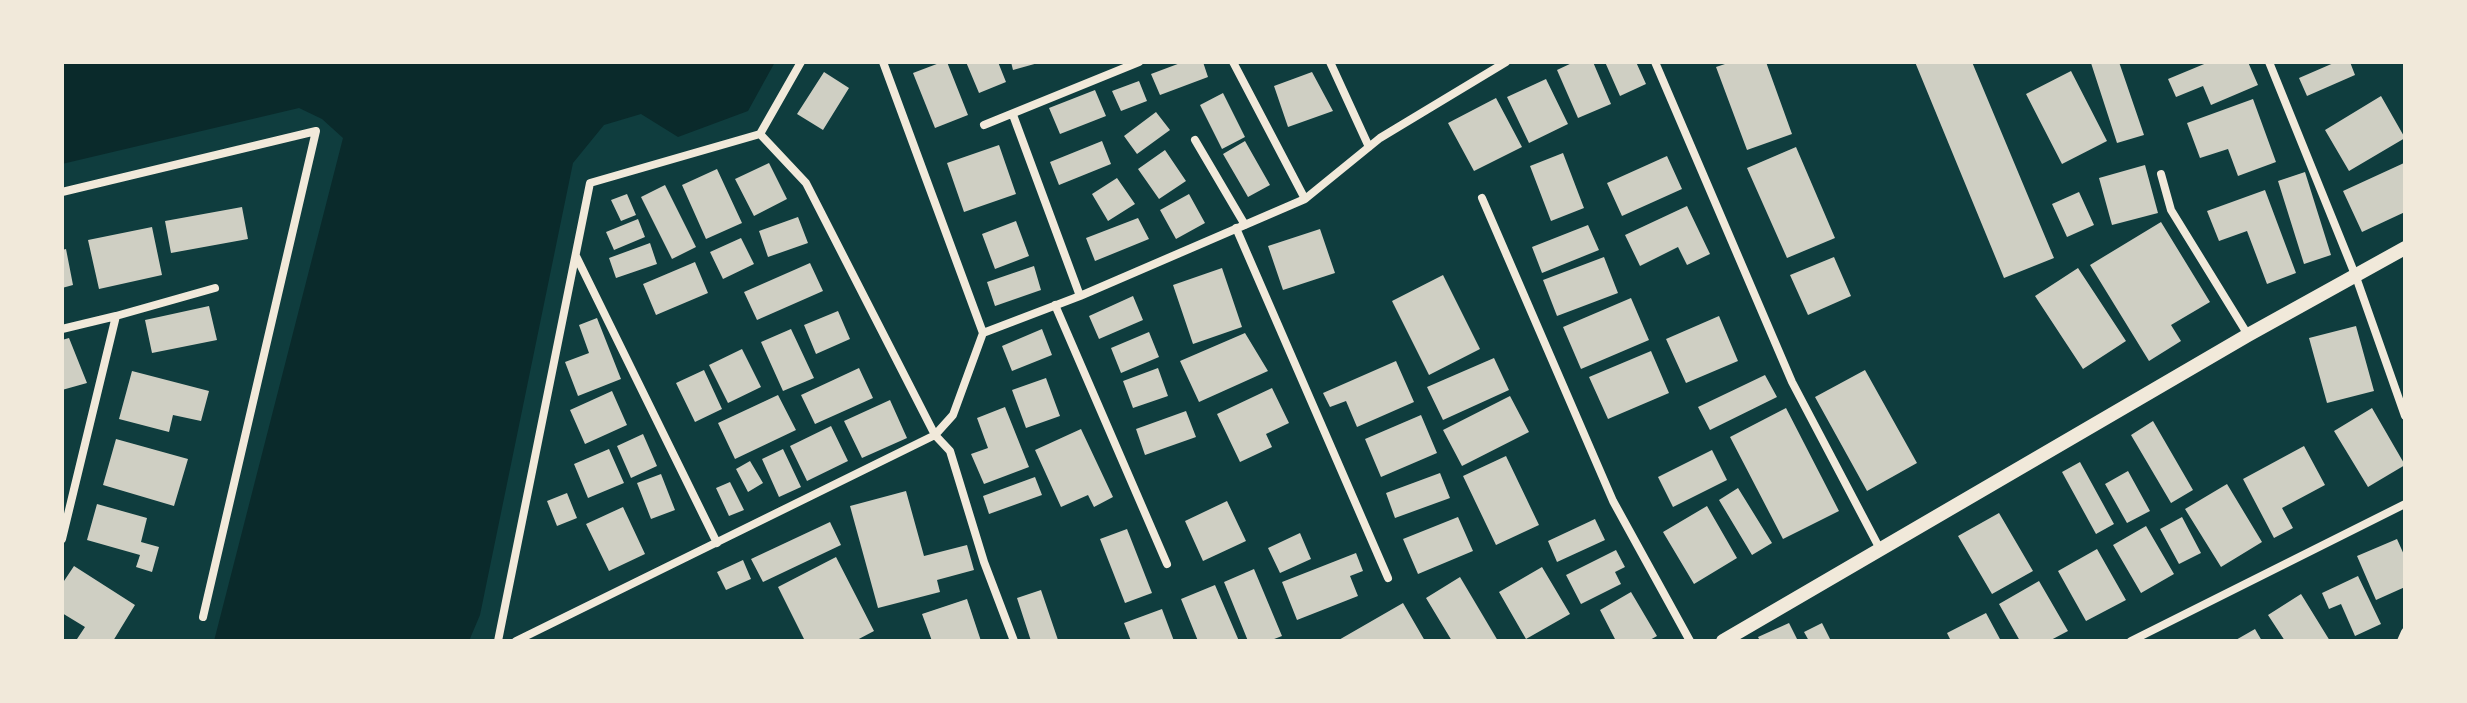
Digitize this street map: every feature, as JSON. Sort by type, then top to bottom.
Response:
[{"type":"street","points":[[498,641],[590,183],[760,134],[801,62]]},
{"type":"street","points":[[516,641],[935,435],[953,415],[983,333],[883,62]]},
{"type":"street","points":[[984,125],[1139,62]]},
{"type":"street","points":[[1233,62],[1305,199]]},
{"type":"street","points":[[1330,62],[1369,147]]},
{"type":"street","points":[[983,333],[1080,296],[1305,199],[1369,147],[1506,62]]},
{"type":"street","points":[[1655,62],[1792,382],[1881,551]]},
{"type":"street","points":[[2269,62],[2356,277],[2405,416]]},
{"type":"street","points":[[1013,115],[1080,296]]},
{"type":"street","points":[[62,192],[316,131],[203,617]]},
{"type":"street","points":[[760,134],[806,183],[935,435],[950,451],[984,562],[1014,641]]},
{"type":"street","points":[[1195,140],[1240,227],[1388,578]]},
{"type":"street","points":[[2161,174],[2171,210],[2248,335]]},
{"type":"street","points":[[1482,198],[1613,501],[1690,641]]},
{"type":"street","points":[[1723,641],[2248,335],[2405,248]]},
{"type":"street","points":[[576,255],[717,543]]},
{"type":"street","points":[[62,329],[215,288]]},
{"type":"street","points":[[1055,305],[1167,564]]},
{"type":"street","points":[[62,539],[116,316]]},
{"type":"street","points":[[2131,641],[2405,504]]},
{"type":"street","points":[[2401,641],[2405,632]]},
{"type":"water","points":[[62,62],[775,62],[748,111],[678,137],[641,114],[604,125],[573,163],[480,615],[469,641],[214,641],[343,138],[322,119],[299,108],[62,164]]},
{"type":"building","points":[[947,62],[968,115],[935,128],[913,73]]},
{"type":"building","points":[[966,62],[998,62],[1006,82],[979,93]]},
{"type":"building","points":[[1011,62],[1038,62],[1038,63],[1013,70]]},
{"type":"building","points":[[1183,62],[1203,62],[1208,77],[1160,95],[1151,74]]},
{"type":"building","points":[[1574,62],[1593,62],[1611,104],[1578,118],[1557,70]]},
{"type":"building","points":[[1605,62],[1636,62],[1646,84],[1620,96]]},
{"type":"building","points":[[1731,62],[1766,62],[1792,134],[1747,150],[1716,67]]},
{"type":"building","points":[[1915,62],[1972,62],[2054,258],[2004,278]]},
{"type":"building","points":[[2119,62],[2144,135],[2117,143],[2091,63]]},
{"type":"building","points":[[2209,62],[2248,62],[2258,85],[2211,105],[2203,86],[2176,97],[2168,79]]},
{"type":"building","points":[[2336,62],[2350,62],[2355,75],[2307,96],[2299,78]]},
{"type":"building","points":[[2071,71],[2107,141],[2062,164],[2026,94]]},
{"type":"building","points":[[824,72],[849,88],[823,130],[797,114]]},
{"type":"building","points":[[1312,72],[1333,111],[1288,127],[1274,86]]},
{"type":"building","points":[[1546,79],[1568,124],[1529,143],[1507,97]]},
{"type":"building","points":[[1139,81],[1147,101],[1121,111],[1112,91]]},
{"type":"building","points":[[1095,90],[1106,116],[1060,134],[1049,108]]},
{"type":"building","points":[[1223,93],[1245,137],[1222,149],[1200,105]]},
{"type":"building","points":[[2381,96],[2405,138],[2349,171],[2325,130]]},
{"type":"building","points":[[1496,98],[1522,147],[1474,171],[1448,123]]},
{"type":"building","points":[[2253,99],[2276,162],[2238,176],[2228,149],[2200,158],[2187,123]]},
{"type":"building","points":[[1156,112],[1170,130],[1137,154],[1124,136]]},
{"type":"building","points":[[1102,141],[1111,164],[1059,185],[1050,162]]},
{"type":"building","points":[[1245,141],[1270,185],[1248,197],[1223,154]]},
{"type":"building","points":[[999,145],[1016,194],[964,212],[947,163]]},
{"type":"building","points":[[1796,147],[1835,238],[1787,258],[1747,168]]},
{"type":"building","points":[[1165,150],[1186,181],[1159,199],[1138,169]]},
{"type":"building","points":[[1563,153],[1584,208],[1551,221],[1530,166]]},
{"type":"building","points":[[1667,156],[1682,189],[1622,216],[1607,183]]},
{"type":"building","points":[[769,163],[787,199],[754,216],[735,179]]},
{"type":"building","points":[[2404,163],[2405,212],[2362,232],[2343,191]]},
{"type":"building","points":[[2145,165],[2158,213],[2112,225],[2099,178]]},
{"type":"building","points":[[717,169],[742,223],[706,239],[682,185]]},
{"type":"building","points":[[2305,172],[2331,255],[2304,264],[2278,181]]},
{"type":"building","points":[[1117,178],[1135,204],[1108,221],[1092,194]]},
{"type":"building","points":[[665,185],[696,247],[672,259],[641,197]]},
{"type":"building","points":[[2265,190],[2296,273],[2267,284],[2247,231],[2219,241],[2207,211]]},
{"type":"building","points":[[2079,192],[2094,225],[2067,237],[2052,204]]},
{"type":"building","points":[[627,194],[636,215],[621,221],[611,200]]},
{"type":"building","points":[[1189,194],[1205,223],[1176,239],[1160,210]]},
{"type":"building","points":[[1687,206],[1710,254],[1687,265],[1678,247],[1640,266],[1625,235]]},
{"type":"building","points":[[242,207],[248,239],[171,253],[165,221]]},
{"type":"building","points":[[798,217],[808,243],[768,257],[759,231]]},
{"type":"building","points":[[1138,218],[1149,239],[1095,261],[1086,238]]},
{"type":"building","points":[[638,219],[645,237],[614,250],[606,232]]},
{"type":"building","points":[[1016,221],[1029,256],[995,269],[982,234]]},
{"type":"building","points":[[2161,222],[2210,302],[2171,325],[2181,341],[2149,361],[2090,265]]},
{"type":"building","points":[[1588,225],[1599,250],[1542,273],[1532,247]]},
{"type":"building","points":[[152,227],[162,275],[99,289],[88,240]]},
{"type":"building","points":[[1320,229],[1335,273],[1283,290],[1268,246]]},
{"type":"building","points":[[741,238],[754,264],[723,279],[710,252]]},
{"type":"building","points":[[650,243],[657,264],[616,278],[609,258]]},
{"type":"building","points":[[66,249],[73,285],[62,288],[62,250]]},
{"type":"building","points":[[1604,257],[1618,293],[1557,316],[1543,280]]},
{"type":"building","points":[[1834,257],[1851,296],[1808,315],[1790,275]]},
{"type":"building","points":[[695,262],[708,293],[656,315],[643,284]]},
{"type":"building","points":[[810,263],[823,291],[757,320],[744,292]]},
{"type":"building","points":[[1034,266],[1041,290],[995,306],[987,282]]},
{"type":"building","points":[[1222,268],[1242,327],[1193,344],[1173,285]]},
{"type":"building","points":[[2078,268],[2126,341],[2083,369],[2035,296]]},
{"type":"building","points":[[1443,275],[1480,349],[1429,375],[1392,301]]},
{"type":"building","points":[[1133,296],[1143,320],[1099,339],[1089,316]]},
{"type":"building","points":[[1631,298],[1649,340],[1581,369],[1563,327]]},
{"type":"building","points":[[209,306],[217,340],[152,353],[145,320]]},
{"type":"building","points":[[838,311],[850,339],[816,354],[804,325]]},
{"type":"building","points":[[1719,316],[1738,361],[1686,383],[1666,339]]},
{"type":"building","points":[[597,318],[621,379],[578,396],[565,362],[589,353],[579,325]]},
{"type":"building","points":[[2356,326],[2374,391],[2327,403],[2309,338]]},
{"type":"building","points":[[791,329],[814,378],[783,391],[761,342]]},
{"type":"building","points":[[1042,329],[1052,355],[1012,371],[1002,346]]},
{"type":"building","points":[[1149,332],[1159,357],[1121,373],[1111,348]]},
{"type":"building","points":[[1245,333],[1268,371],[1199,402],[1180,361]]},
{"type":"building","points":[[69,338],[87,383],[62,390],[62,340]]},
{"type":"building","points":[[742,349],[761,387],[728,403],[709,365]]},
{"type":"building","points":[[1651,351],[1669,393],[1608,419],[1589,377]]},
{"type":"building","points":[[1494,358],[1509,390],[1443,420],[1427,387]]},
{"type":"building","points":[[1396,361],[1414,402],[1357,427],[1346,401],[1330,407],[1323,393]]},
{"type":"building","points":[[859,368],[873,398],[815,424],[801,395]]},
{"type":"building","points":[[1158,368],[1168,396],[1133,408],[1123,381]]},
{"type":"building","points":[[704,370],[722,409],[695,422],[676,383]]},
{"type":"building","points":[[1865,370],[1917,463],[1867,491],[1815,397]]},
{"type":"building","points":[[132,371],[209,391],[201,421],[173,415],[169,432],[119,419]]},
{"type":"building","points":[[1765,375],[1777,397],[1710,430],[1698,407]]},
{"type":"building","points":[[1046,378],[1060,416],[1026,428],[1012,390]]},
{"type":"building","points":[[1272,388],[1289,423],[1266,434],[1272,447],[1240,462],[1217,414]]},
{"type":"building","points":[[612,391],[627,425],[585,444],[570,410]]},
{"type":"building","points":[[778,395],[796,430],[735,459],[718,423]]},
{"type":"building","points":[[1510,396],[1529,432],[1462,466],[1443,430]]},
{"type":"building","points":[[890,400],[907,438],[862,458],[844,421]]},
{"type":"building","points":[[1005,407],[1029,467],[984,484],[971,454],[988,448],[977,418]]},
{"type":"building","points":[[1786,408],[1839,511],[1783,539],[1730,437]]},
{"type":"building","points":[[2372,408],[2405,465],[2368,487],[2334,431]]},
{"type":"building","points":[[1186,411],[1196,437],[1145,455],[1136,429]]},
{"type":"building","points":[[1421,415],[1437,453],[1381,477],[1365,439]]},
{"type":"building","points":[[2153,421],[2193,490],[2171,503],[2131,435]]},
{"type":"building","points":[[831,426],[848,461],[807,481],[790,446]]},
{"type":"building","points":[[1081,429],[1113,497],[1094,507],[1088,495],[1061,507],[1035,450]]},
{"type":"building","points":[[643,434],[657,466],[631,478],[617,446]]},
{"type":"building","points":[[116,439],[188,459],[174,506],[103,485]]},
{"type":"building","points":[[2304,446],[2325,485],[2282,508],[2293,528],[2274,538],[2243,479]]},
{"type":"building","points":[[609,449],[624,483],[588,498],[574,464]]},
{"type":"building","points":[[783,449],[801,487],[779,497],[762,459]]},
{"type":"building","points":[[1712,450],[1727,480],[1673,507],[1658,477]]},
{"type":"building","points":[[1506,456],[1539,525],[1496,545],[1463,476]]},
{"type":"building","points":[[750,461],[763,483],[748,492],[736,469]]},
{"type":"building","points":[[2080,462],[2114,524],[2096,534],[2062,472]]},
{"type":"building","points":[[2128,471],[2150,511],[2127,523],[2105,484]]},
{"type":"building","points":[[1440,473],[1450,498],[1395,518],[1386,493]]},
{"type":"building","points":[[661,474],[675,510],[651,519],[637,483]]},
{"type":"building","points":[[1035,477],[1042,495],[989,514],[983,496]]},
{"type":"building","points":[[730,482],[744,510],[729,516],[716,488]]},
{"type":"building","points":[[2227,484],[2262,542],[2221,567],[2185,509]]},
{"type":"building","points":[[1738,488],[1772,543],[1752,555],[1719,500]]},
{"type":"building","points":[[906,491],[924,556],[967,545],[974,570],[937,580],[940,592],[878,608],[850,506]]},
{"type":"building","points":[[567,493],[577,518],[557,526],[547,501]]},
{"type":"building","points":[[1227,501],[1246,541],[1203,561],[1185,521]]},
{"type":"building","points":[[97,504],[147,518],[141,542],[159,547],[152,572],[136,567],[140,555],[87,540]]},
{"type":"building","points":[[1707,506],[1737,558],[1694,584],[1663,532]]},
{"type":"building","points":[[623,507],[645,554],[609,571],[586,524]]},
{"type":"building","points":[[1999,513],[2033,571],[1992,594],[1958,536]]},
{"type":"building","points":[[1458,517],[1473,551],[1418,574],[1403,539]]},
{"type":"building","points":[[2182,517],[2201,553],[2179,564],[2160,529]]},
{"type":"building","points":[[1595,519],[1605,540],[1557,562],[1548,541]]},
{"type":"building","points":[[830,522],[841,545],[763,582],[751,559]]},
{"type":"building","points":[[2146,526],[2174,574],[2141,593],[2113,545]]},
{"type":"building","points":[[1127,529],[1152,593],[1125,603],[1100,539]]},
{"type":"building","points":[[1300,533],[1311,559],[1280,573],[1268,548]]},
{"type":"building","points":[[2397,539],[2405,557],[2405,587],[2376,600],[2357,556]]},
{"type":"building","points":[[2097,549],[2126,600],[2086,621],[2058,571]]},
{"type":"building","points":[[1616,550],[1625,567],[1615,572],[1621,584],[1581,604],[1566,575]]},
{"type":"building","points":[[1356,553],[1363,571],[1350,576],[1358,596],[1297,620],[1282,582]]},
{"type":"building","points":[[836,557],[874,631],[855,641],[805,641],[778,587]]},
{"type":"building","points":[[743,560],[751,579],[726,590],[717,572]]},
{"type":"building","points":[[74,566],[135,605],[113,641],[79,641],[77,639],[85,627],[62,613],[62,584]]},
{"type":"building","points":[[1542,567],[1570,614],[1526,639],[1499,592]]},
{"type":"building","points":[[1254,569],[1282,636],[1269,641],[1248,641],[1224,582]]},
{"type":"building","points":[[2358,576],[2381,624],[2355,636],[2341,604],[2329,609],[2322,593]]},
{"type":"building","points":[[1460,577],[1498,641],[1452,641],[1426,598]]},
{"type":"building","points":[[2039,581],[2068,631],[2049,641],[2020,641],[1999,604]]},
{"type":"building","points":[[1215,585],[1239,641],[1198,641],[1181,599]]},
{"type":"building","points":[[1041,590],[1056,641],[1031,641],[1017,598]]},
{"type":"building","points":[[1631,592],[1657,636],[1648,641],[1616,641],[1600,610]]},
{"type":"building","points":[[2301,594],[2330,641],[2285,641],[2268,615]]},
{"type":"building","points":[[967,599],[981,641],[932,641],[922,614]]},
{"type":"building","points":[[1403,603],[1425,641],[1337,641]]},
{"type":"building","points":[[1162,609],[1174,641],[1131,641],[1124,623]]},
{"type":"building","points":[[1986,613],[2001,641],[1951,641],[1947,633]]},
{"type":"building","points":[[1789,623],[1798,641],[1760,641],[1758,637]]},
{"type":"building","points":[[1822,623],[1831,641],[1809,641],[1804,632]]},
{"type":"building","points":[[2255,629],[2262,641],[2234,641]]}]
